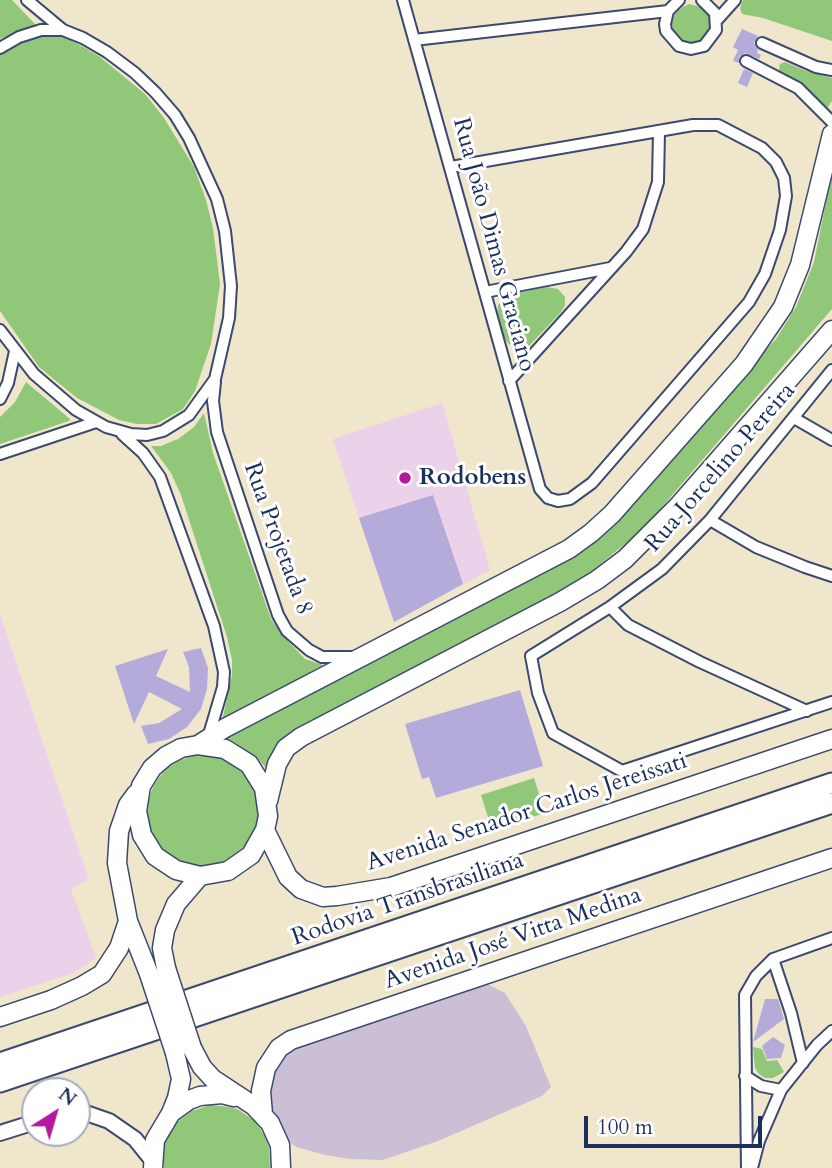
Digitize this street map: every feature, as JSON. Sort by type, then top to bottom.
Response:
[{"type":"highway","name":"Rodovia Transbrasiliana","points":[[0,1063],[832,783]]},
{"type":"highway","name":"Rodovia Transbrasiliana","points":[[0,1082],[832,803]]},
{"type":"main road","points":[[153,1164],[155,1140],[177,1098],[184,1050],[157,971],[128,921],[117,863],[119,831],[128,805],[152,768],[166,756],[203,741],[569,549],[591,533],[636,489],[744,364],[783,307],[800,265],[832,134]]},
{"type":"main road","points":[[141,786],[137,811],[142,835],[148,846],[165,864],[200,876],[222,873],[241,864],[260,844],[277,764],[286,748],[301,737],[560,602],[625,559],[680,505],[832,330]]},
{"type":"main road","name":"Avenida Senador Carlos Jereissati","points":[[265,830],[288,877],[301,889],[323,897],[337,896],[391,887],[832,739]]},
{"type":"main road","points":[[203,741],[225,749],[249,764],[261,781],[268,801]]},
{"type":"main road","name":"Avenida José Vitta Medina","points":[[263,1114],[261,1091],[267,1068],[279,1048],[291,1040],[832,858]]},
{"type":"main road","points":[[157,971],[169,916],[200,876]]},
{"type":"main road","points":[[0,1017],[51,1000],[102,974],[119,948],[128,921]]},
{"type":"main road","points":[[184,1050],[212,1079],[263,1114],[276,1134],[281,1168]]},
{"type":"main road","points":[[171,1113],[189,1100],[200,1096],[222,1094],[244,1100]]},
{"type":"street","points":[[0,330],[34,374],[96,422],[120,432],[147,435],[163,431],[189,415],[215,379],[229,318],[231,286],[225,231],[217,199],[204,167],[175,115],[135,73],[83,38],[63,30],[27,0]]},
{"type":"street","name":"Rua João Dimas Graciano","points":[[403,0],[540,489],[548,498],[558,501],[570,499],[592,483],[749,302],[765,274],[780,229],[786,196],[784,178],[776,162],[762,148],[718,125],[693,125],[659,132]]},
{"type":"street","points":[[414,40],[648,12],[679,0]]},
{"type":"street","points":[[668,6],[666,31],[678,46],[691,49],[704,46],[716,30],[717,20],[711,7],[702,0]]},
{"type":"street","points":[[717,20],[735,0]]},
{"type":"street","points":[[648,12],[665,24]]},
{"type":"street","points":[[0,48],[19,37],[41,30],[63,30]]},
{"type":"street","points":[[762,43],[816,67],[832,70]]},
{"type":"street","points":[[773,73],[781,51]]},
{"type":"street","points":[[746,61],[798,88],[832,122]]},
{"type":"street","points":[[451,167],[659,132],[658,182],[643,229],[626,252],[509,381]]},
{"type":"street","points":[[485,292],[610,268]]},
{"type":"street","points":[[0,399],[8,383],[15,351]]},
{"type":"street","name":"Rua Jorcelino Pereira","points":[[807,711],[622,771],[553,733],[538,693],[531,656],[610,607],[662,569],[710,520],[832,370]]},
{"type":"street","name":"Rua Projetada 8","points":[[215,379],[213,401],[217,432],[278,615],[287,631],[299,643],[322,657],[364,655]]},
{"type":"street","points":[[794,418],[832,440]]},
{"type":"street","points":[[0,454],[96,422]]},
{"type":"street","points":[[120,432],[143,453],[160,477],[214,625],[224,672],[223,687],[203,741]]},
{"type":"street","points":[[710,520],[757,547],[832,576]]},
{"type":"street","points":[[610,607],[628,625],[700,662],[807,711],[832,702]]},
{"type":"street","points":[[750,1168],[745,1076],[745,995],[755,976],[773,959],[832,938]]},
{"type":"street","points":[[773,959],[791,1013],[803,1063]]},
{"type":"street","points":[[750,1168],[781,1090],[832,1031]]},
{"type":"street","points":[[745,1076],[761,1086],[781,1090]]},
{"type":"street","points":[[91,1115],[116,1126],[135,1139],[153,1164]]},
{"type":"street","points":[[0,1133],[21,1126]]},
{"type":"shaded area","name":"Rodobens","points":[[442,403],[490,570],[394,622],[333,439]]},
{"type":"shaded area","points":[[0,614],[89,880],[71,889],[96,958],[74,973],[0,997]]},
{"type":"shaded area","points":[[487,984],[505,993],[526,1026],[551,1087],[542,1096],[438,1141],[383,1160],[325,1155],[296,1147],[288,1141],[268,1108],[267,1095],[276,1062],[292,1046]]},
{"type":"green space","points":[[0,0],[12,0],[36,25],[0,39]]},
{"type":"green space","points":[[743,0],[832,0],[832,41],[763,18],[742,14],[740,8]]},
{"type":"green space","points":[[689,4],[705,8],[714,23],[701,44],[684,44],[673,31],[675,14]]},
{"type":"green space","points":[[38,35],[60,35],[78,44],[100,57],[145,94],[164,118],[194,167],[206,200],[213,228],[220,284],[211,344],[195,391],[183,409],[156,424],[119,420],[77,398],[39,367],[0,311],[0,54],[6,47]]},
{"type":"green space","points":[[785,62],[832,78],[832,101],[826,110],[800,84],[783,76],[779,70],[780,64]]},
{"type":"green space","points":[[832,172],[832,309],[643,529],[581,580],[352,701],[268,770],[254,755],[225,736],[498,596],[561,560],[705,416],[776,339],[796,307],[814,262]]},
{"type":"green space","points":[[547,287],[558,289],[565,297],[561,312],[529,346],[514,347],[509,344],[502,335],[497,316],[498,305],[507,295]]},
{"type":"green space","points":[[26,382],[70,419],[0,444],[0,417],[15,402]]},
{"type":"green space","points":[[204,413],[213,453],[271,619],[305,659],[323,665],[222,721],[232,676],[227,637],[181,495],[171,473],[151,446],[161,446],[178,439],[194,427]]},
{"type":"green space","points":[[204,755],[226,759],[244,771],[256,789],[260,811],[256,833],[244,851],[226,863],[204,867],[182,863],[164,851],[152,833],[148,811],[152,789],[164,771],[182,759]]},
{"type":"green space","points":[[534,778],[545,813],[492,830],[481,795]]},
{"type":"green space","points":[[753,1047],[762,1049],[767,1061],[777,1060],[784,1072],[773,1078],[765,1078],[759,1074],[755,1068]]},
{"type":"green space","points":[[210,1105],[239,1110],[255,1121],[269,1147],[270,1168],[164,1168],[166,1140],[176,1123],[192,1111]]},
{"type":"building","points":[[742,29],[758,36],[754,43],[757,53],[761,55],[759,59],[745,53],[739,57],[739,63],[733,61],[738,50],[733,47]]},
{"type":"building","points":[[744,69],[753,73],[747,87],[738,83]]},
{"type":"building","points":[[433,495],[463,584],[394,622],[359,518]]},
{"type":"building","points":[[201,648],[208,668],[207,689],[201,709],[187,727],[169,739],[148,744],[141,726],[159,723],[182,709],[149,692],[134,724],[115,666],[168,649],[156,676],[190,692],[189,667],[183,652]]},
{"type":"building","points":[[520,690],[543,766],[436,798],[429,777],[422,779],[405,724]]},
{"type":"building","points":[[765,999],[778,999],[784,1019],[753,1042]]},
{"type":"building","points":[[773,1037],[785,1045],[781,1058],[767,1059],[762,1046]]},
{"type":"place","name":"Rodobens","points":[[405,478]]}]
